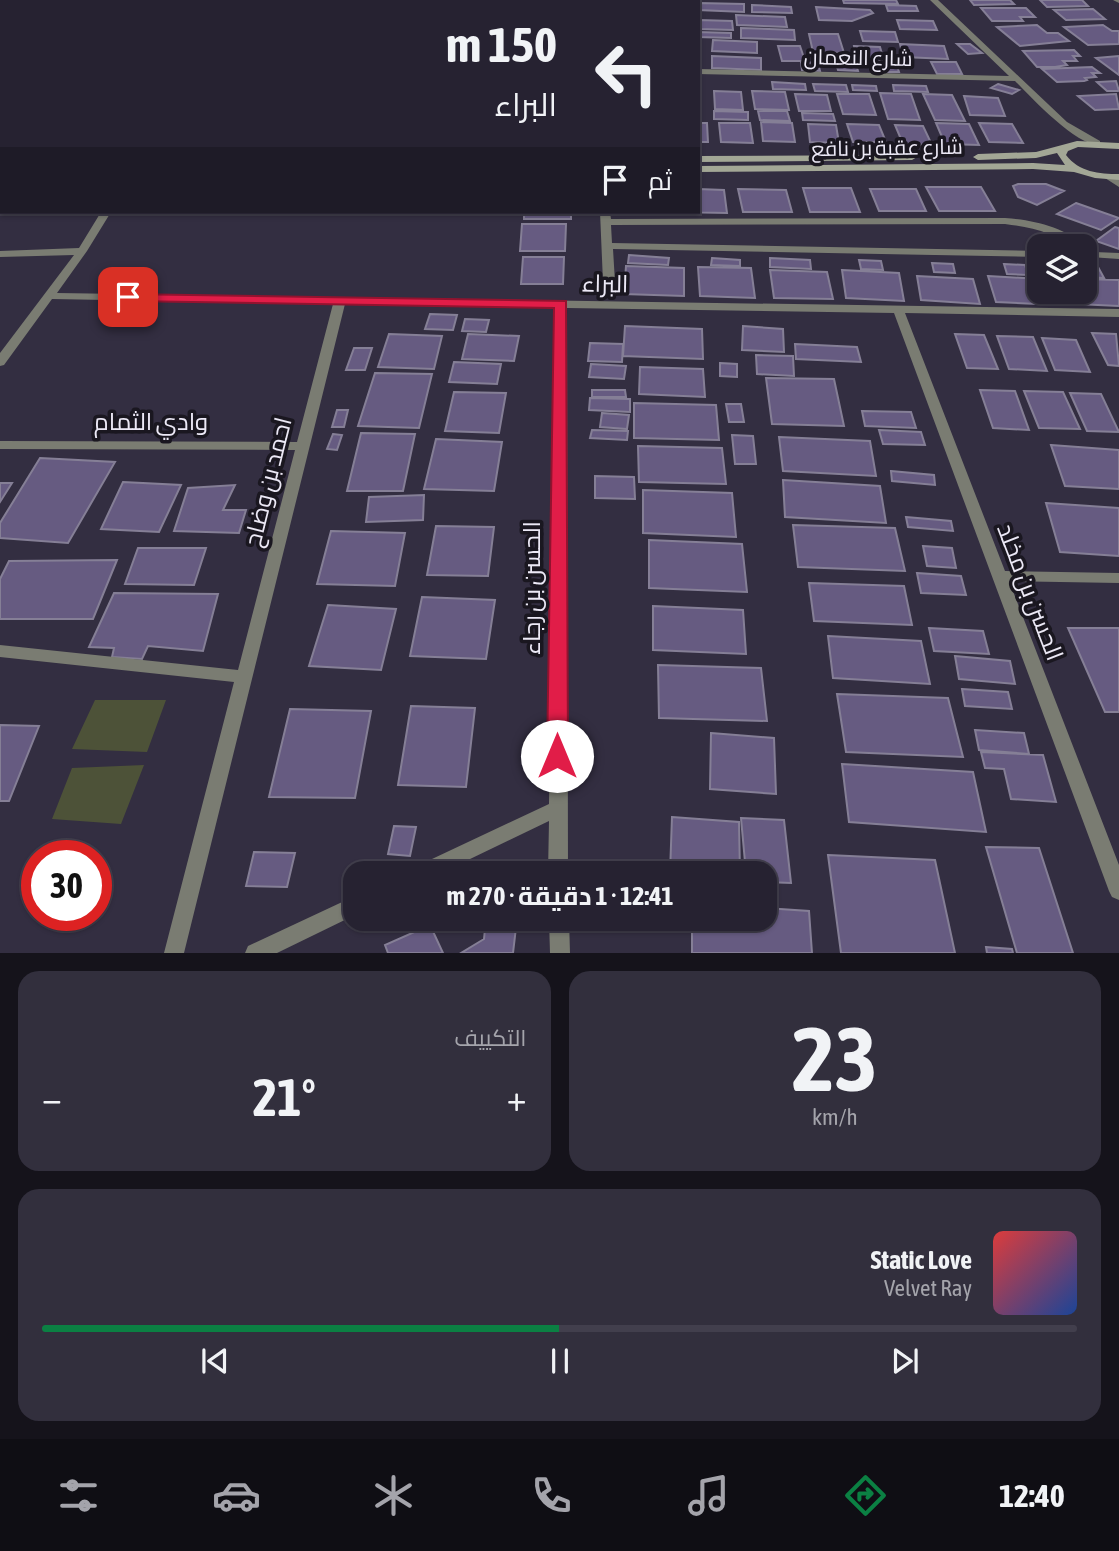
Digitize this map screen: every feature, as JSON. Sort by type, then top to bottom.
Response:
[{"type":"street","points":[[934,0],[1064,124],[1077,144]]},
{"type":"street","name":"شارع النعمان","points":[[700,71],[1017,79]]},
{"type":"street","points":[[1064,124],[1097,143]]},
{"type":"street","name":"شارع عقبة بن نافع","points":[[700,159],[990,157],[1037,155],[1077,144],[1119,146]]},
{"type":"street","points":[[1064,149],[1061,155],[1065,162],[1076,169]]},
{"type":"street","name":"شارع عقبة بن نافع","points":[[700,169],[1019,166],[1076,169],[1116,180]]},
{"type":"street","points":[[0,362],[82,251],[105,214]]},
{"type":"street","points":[[609,282],[605,217],[1005,221],[1041,225],[1063,234]]},
{"type":"street","points":[[607,246],[1027,254]]},
{"type":"street","points":[[0,254],[82,251]]},
{"type":"street","points":[[1097,253],[1119,256]]},
{"type":"street","name":"البراء","points":[[49,296],[1119,313]]},
{"type":"street","name":"احمد بن وضاح","points":[[174,953],[340,300]]},
{"type":"street","name":"الحسن بن رجاء","points":[[558,861],[561,304]]},
{"type":"street","name":"الحسن بن مخلد","points":[[898,309],[1119,891]]},
{"type":"street","name":"وادي الثمام","points":[[0,445],[302,446]]},
{"type":"street","points":[[1000,576],[1119,578]]},
{"type":"street","points":[[0,651],[244,677]]},
{"type":"street","points":[[448,861],[557,810]]},
{"type":"street","points":[[255,953],[343,911]]},
{"type":"street","points":[[559,931],[560,953]]},
{"type":"green space","points":[[95,700],[166,700],[147,752],[72,749]]},
{"type":"green space","points":[[144,765],[121,824],[52,819],[72,768]]},
{"type":"building","points":[[843,0],[896,0],[898,4],[844,3]]},
{"type":"building","points":[[970,0],[1010,0],[1014,4],[974,5]]},
{"type":"building","points":[[1040,0],[1082,0],[1088,6],[1047,7]]},
{"type":"building","points":[[700,3],[744,4],[744,12],[700,10]]},
{"type":"building","points":[[752,5],[791,7],[792,13],[752,12]]},
{"type":"building","points":[[886,5],[916,6],[918,11],[888,11]]},
{"type":"building","points":[[816,7],[870,10],[873,13],[852,21],[819,20]]},
{"type":"building","points":[[981,8],[1026,8],[1035,17],[1020,17],[1023,21],[992,21]]},
{"type":"building","points":[[1093,9],[1105,19],[1066,20],[1054,10]]},
{"type":"building","points":[[736,15],[785,17],[787,27],[737,25]]},
{"type":"building","points":[[700,20],[732,21],[733,30],[700,29]]},
{"type":"building","points":[[897,20],[933,21],[937,30],[900,29]]},
{"type":"building","points":[[1037,25],[1047,33],[1058,33],[1069,41],[1020,46],[997,27]]},
{"type":"building","points":[[1103,25],[1112,31],[1119,31],[1119,44],[1088,45],[1064,27]]},
{"type":"building","points":[[741,28],[794,30],[795,40],[741,38]]},
{"type":"building","points":[[860,31],[895,32],[898,42],[863,41]]},
{"type":"building","points":[[700,32],[731,33],[731,38],[700,37]]},
{"type":"building","points":[[809,34],[838,34],[844,53],[813,52]]},
{"type":"building","points":[[713,40],[757,42],[757,53],[712,51]]},
{"type":"building","points":[[900,44],[944,46],[948,59],[903,57]]},
{"type":"building","points":[[957,44],[970,44],[982,53],[968,54]]},
{"type":"building","points":[[778,46],[800,46],[805,61],[782,61]]},
{"type":"building","points":[[854,46],[880,47],[884,61],[857,60]]},
{"type":"building","points":[[1074,50],[1080,56],[1073,56],[1077,61],[1063,61],[1067,65],[1055,67],[1037,67],[1023,51]]},
{"type":"building","points":[[834,54],[853,55],[858,71],[838,70]]},
{"type":"building","points":[[712,56],[761,58],[761,70],[712,68]]},
{"type":"building","points":[[1119,56],[1119,75],[1096,58]]},
{"type":"building","points":[[801,62],[818,63],[820,71],[802,70]]},
{"type":"building","points":[[931,62],[956,62],[962,74],[937,74]]},
{"type":"building","points":[[878,63],[896,63],[899,72],[881,72]]},
{"type":"building","points":[[1092,67],[1100,73],[1092,73],[1096,77],[1085,78],[1087,80],[1084,81],[1057,82],[1042,69]]},
{"type":"building","points":[[1116,81],[1119,91],[1107,91],[1097,82]]},
{"type":"building","points":[[772,82],[805,84],[806,90],[773,89]]},
{"type":"building","points":[[813,84],[846,85],[848,92],[815,91]]},
{"type":"building","points":[[998,84],[1019,90],[1012,94],[991,88]]},
{"type":"building","points":[[852,85],[876,86],[877,91],[853,90]]},
{"type":"building","points":[[893,85],[926,86],[928,92],[894,91]]},
{"type":"building","points":[[714,91],[741,92],[743,110],[715,109]]},
{"type":"building","points":[[752,91],[785,92],[789,110],[755,109]]},
{"type":"building","points":[[880,93],[911,94],[920,120],[888,119]]},
{"type":"building","points":[[795,94],[827,95],[831,111],[799,111]]},
{"type":"building","points":[[837,94],[869,94],[876,115],[843,114]]},
{"type":"building","points":[[923,94],[952,95],[965,121],[935,120]]},
{"type":"building","points":[[1116,94],[1119,109],[1095,110],[1078,96]]},
{"type":"building","points":[[964,96],[998,98],[1005,116],[970,115]]},
{"type":"building","points":[[714,111],[748,112],[748,120],[714,119]]},
{"type":"building","points":[[758,111],[787,111],[790,121],[760,120]]},
{"type":"building","points":[[802,113],[833,114],[835,121],[803,120]]},
{"type":"building","points":[[761,122],[792,123],[795,142],[763,141]]},
{"type":"building","points":[[700,123],[707,123],[708,142],[700,142]]},
{"type":"building","points":[[719,123],[750,123],[753,143],[721,142]]},
{"type":"building","points":[[936,123],[969,124],[979,145],[945,144]]},
{"type":"building","points":[[979,123],[1012,124],[1023,143],[989,142]]},
{"type":"building","points":[[808,124],[836,125],[839,143],[810,142]]},
{"type":"building","points":[[847,124],[879,125],[886,142],[853,142]]},
{"type":"building","points":[[895,125],[923,126],[932,145],[903,144]]},
{"type":"building","points":[[1046,184],[1064,191],[1037,205],[1018,197],[1013,186]]},
{"type":"building","points":[[926,187],[981,187],[995,211],[939,211]]},
{"type":"building","points":[[803,188],[851,188],[860,212],[810,212]]},
{"type":"building","points":[[700,189],[724,190],[727,213],[700,212]]},
{"type":"building","points":[[738,189],[786,190],[792,212],[743,212]]},
{"type":"building","points":[[870,189],[916,189],[926,211],[879,211]]},
{"type":"building","points":[[1076,203],[1119,218],[1101,230],[1057,214]]},
{"type":"building","points":[[524,214],[571,214],[571,219],[524,219]]},
{"type":"building","points":[[522,224],[566,224],[565,251],[520,251]]},
{"type":"building","points":[[1115,227],[1119,228],[1119,249],[1097,240]]},
{"type":"building","points":[[629,255],[669,258],[668,265],[628,263]]},
{"type":"building","points":[[523,257],[564,257],[563,284],[521,284]]},
{"type":"building","points":[[712,258],[740,260],[740,266],[711,265]]},
{"type":"building","points":[[770,258],[810,260],[811,269],[770,267]]},
{"type":"building","points":[[859,260],[881,261],[883,270],[861,269]]},
{"type":"building","points":[[932,263],[953,264],[955,273],[934,272]]},
{"type":"building","points":[[1004,264],[1025,265],[1027,272],[1027,275],[1007,274]]},
{"type":"building","points":[[626,266],[684,268],[684,296],[624,294]]},
{"type":"building","points":[[698,267],[751,268],[755,298],[700,296]]},
{"type":"building","points":[[1097,267],[1098,267],[1104,278],[1097,278]]},
{"type":"building","points":[[770,270],[827,272],[833,299],[774,298]]},
{"type":"building","points":[[842,270],[899,273],[904,301],[846,298]]},
{"type":"building","points":[[917,276],[973,279],[980,304],[921,300]]},
{"type":"building","points":[[988,276],[1027,278],[1027,304],[996,302]]},
{"type":"building","points":[[1097,279],[1119,280],[1119,306],[1077,304],[1097,304]]},
{"type":"building","points":[[430,314],[457,315],[453,330],[425,329]]},
{"type":"building","points":[[465,319],[489,320],[486,332],[462,331]]},
{"type":"building","points":[[625,326],[702,329],[703,359],[623,356]]},
{"type":"building","points":[[743,326],[783,329],[784,352],[742,350]]},
{"type":"building","points":[[1092,333],[1116,334],[1119,366],[1108,365]]},
{"type":"building","points":[[389,334],[442,336],[434,369],[378,367]]},
{"type":"building","points":[[468,334],[519,336],[514,361],[462,359]]},
{"type":"building","points":[[955,334],[984,335],[998,369],[967,368]]},
{"type":"building","points":[[997,336],[1033,337],[1047,371],[1009,369]]},
{"type":"building","points":[[1042,338],[1076,340],[1090,372],[1055,370]]},
{"type":"building","points":[[590,343],[623,344],[622,362],[588,361]]},
{"type":"building","points":[[795,344],[857,347],[861,362],[796,359]]},
{"type":"building","points":[[354,348],[372,348],[365,370],[346,370]]},
{"type":"building","points":[[756,355],[793,356],[794,376],[757,374]]},
{"type":"building","points":[[454,362],[501,364],[497,384],[449,382]]},
{"type":"building","points":[[720,363],[737,364],[737,377],[720,376]]},
{"type":"building","points":[[591,364],[626,366],[624,379],[589,377]]},
{"type":"building","points":[[640,367],[703,369],[705,397],[639,394]]},
{"type":"building","points":[[375,373],[432,374],[419,428],[358,426]]},
{"type":"building","points":[[766,378],[834,379],[844,426],[772,424]]},
{"type":"building","points":[[592,390],[625,390],[626,397],[592,397]]},
{"type":"building","points":[[980,390],[1015,391],[1029,430],[993,428]]},
{"type":"building","points":[[1024,391],[1063,392],[1080,429],[1039,428]]},
{"type":"building","points":[[454,392],[506,393],[499,433],[445,431]]},
{"type":"building","points":[[1070,393],[1101,394],[1119,432],[1087,431]]},
{"type":"building","points":[[590,398],[630,399],[630,412],[589,410]]},
{"type":"building","points":[[634,403],[716,405],[719,440],[634,438]]},
{"type":"building","points":[[726,404],[741,404],[744,422],[729,422]]},
{"type":"building","points":[[337,410],[348,410],[344,427],[332,427]]},
{"type":"building","points":[[862,411],[911,412],[916,428],[865,426]]},
{"type":"building","points":[[602,413],[629,415],[627,429],[600,427]]},
{"type":"building","points":[[592,430],[628,431],[627,440],[590,438]]},
{"type":"building","points":[[879,430],[921,432],[925,445],[883,444]]},
{"type":"building","points":[[361,433],[415,434],[403,491],[347,491]]},
{"type":"building","points":[[333,434],[342,435],[337,450],[327,449]]},
{"type":"building","points":[[732,435],[753,436],[756,464],[735,464]]},
{"type":"building","points":[[779,437],[870,441],[876,476],[783,471]]},
{"type":"building","points":[[436,439],[502,442],[494,491],[424,489]]},
{"type":"building","points":[[1051,445],[1119,450],[1119,489],[1065,486]]},
{"type":"building","points":[[638,446],[722,448],[726,484],[639,482]]},
{"type":"building","points":[[40,458],[115,462],[68,543],[0,538],[0,523]]},
{"type":"building","points":[[891,471],[934,475],[935,485],[892,481]]},
{"type":"building","points":[[595,476],[634,477],[635,499],[595,498]]},
{"type":"building","points":[[783,480],[880,486],[886,523],[785,517]]},
{"type":"building","points":[[123,482],[181,485],[159,532],[101,529]]},
{"type":"building","points":[[0,483],[12,483],[0,502]]},
{"type":"building","points":[[235,485],[223,510],[246,510],[239,533],[174,531],[188,488]]},
{"type":"building","points":[[643,490],[732,493],[736,537],[643,533]]},
{"type":"building","points":[[424,495],[423,520],[366,522],[369,497]]},
{"type":"building","points":[[1046,503],[1119,508],[1119,556],[1060,552]]},
{"type":"building","points":[[906,517],[951,521],[953,531],[908,527]]},
{"type":"building","points":[[793,525],[895,528],[905,571],[798,567]]},
{"type":"building","points":[[436,526],[494,527],[488,576],[427,575]]},
{"type":"building","points":[[331,531],[405,533],[395,586],[317,584]]},
{"type":"building","points":[[649,540],[742,544],[747,592],[649,588]]},
{"type":"building","points":[[923,546],[952,548],[956,568],[927,566]]},
{"type":"building","points":[[138,548],[206,548],[194,585],[125,584]]},
{"type":"building","points":[[117,560],[93,619],[0,619],[0,579],[9,561]]},
{"type":"building","points":[[917,573],[961,576],[966,595],[921,593]]},
{"type":"building","points":[[809,583],[904,586],[912,625],[814,621]]},
{"type":"building","points":[[114,593],[218,594],[203,651],[148,646],[142,659],[112,657],[114,648],[89,647]]},
{"type":"building","points":[[422,597],[495,600],[486,659],[410,656]]},
{"type":"building","points":[[328,605],[396,609],[381,670],[309,666]]},
{"type":"building","points":[[653,606],[743,610],[746,654],[653,650]]},
{"type":"building","points":[[929,628],[983,631],[989,654],[934,651]]},
{"type":"building","points":[[1068,628],[1119,628],[1119,712],[1105,712]]},
{"type":"building","points":[[828,636],[921,641],[930,684],[833,678]]},
{"type":"building","points":[[955,656],[1010,661],[1015,684],[959,679]]},
{"type":"building","points":[[658,665],[761,668],[767,721],[659,718]]},
{"type":"building","points":[[962,689],[1008,692],[1012,709],[965,706]]},
{"type":"building","points":[[837,694],[948,698],[963,757],[846,752]]},
{"type":"building","points":[[411,706],[475,708],[466,787],[398,785]]},
{"type":"building","points":[[290,709],[371,711],[355,798],[269,797]]},
{"type":"building","points":[[0,725],[39,726],[9,801],[0,801]]},
{"type":"building","points":[[975,730],[1024,733],[1029,754],[979,750]]},
{"type":"building","points":[[711,733],[774,738],[776,794],[710,789]]},
{"type":"building","points":[[981,752],[1043,755],[1056,802],[1011,799],[1004,769],[985,768]]},
{"type":"building","points":[[842,764],[973,772],[986,832],[849,822]]},
{"type":"building","points":[[672,817],[739,822],[740,861],[670,861]]},
{"type":"building","points":[[741,818],[784,820],[791,883],[777,882],[777,861],[745,861]]},
{"type":"building","points":[[394,826],[416,827],[410,856],[388,854]]},
{"type":"building","points":[[986,847],[1039,848],[1073,953],[1017,953]]},
{"type":"building","points":[[254,852],[295,853],[287,887],[246,886]]},
{"type":"building","points":[[828,855],[935,860],[955,953],[841,953]]},
{"type":"building","points":[[777,909],[809,911],[812,953],[692,953],[692,931],[777,931]]},
{"type":"building","points":[[416,931],[433,931],[443,953],[388,953],[385,945]]},
{"type":"building","points":[[485,931],[516,931],[513,953],[461,953],[484,939]]},
{"type":"building","points":[[986,947],[1012,949],[1013,953],[987,953]]},
{"type":"route","points":[[128,297],[561,304],[557,756]]}]
